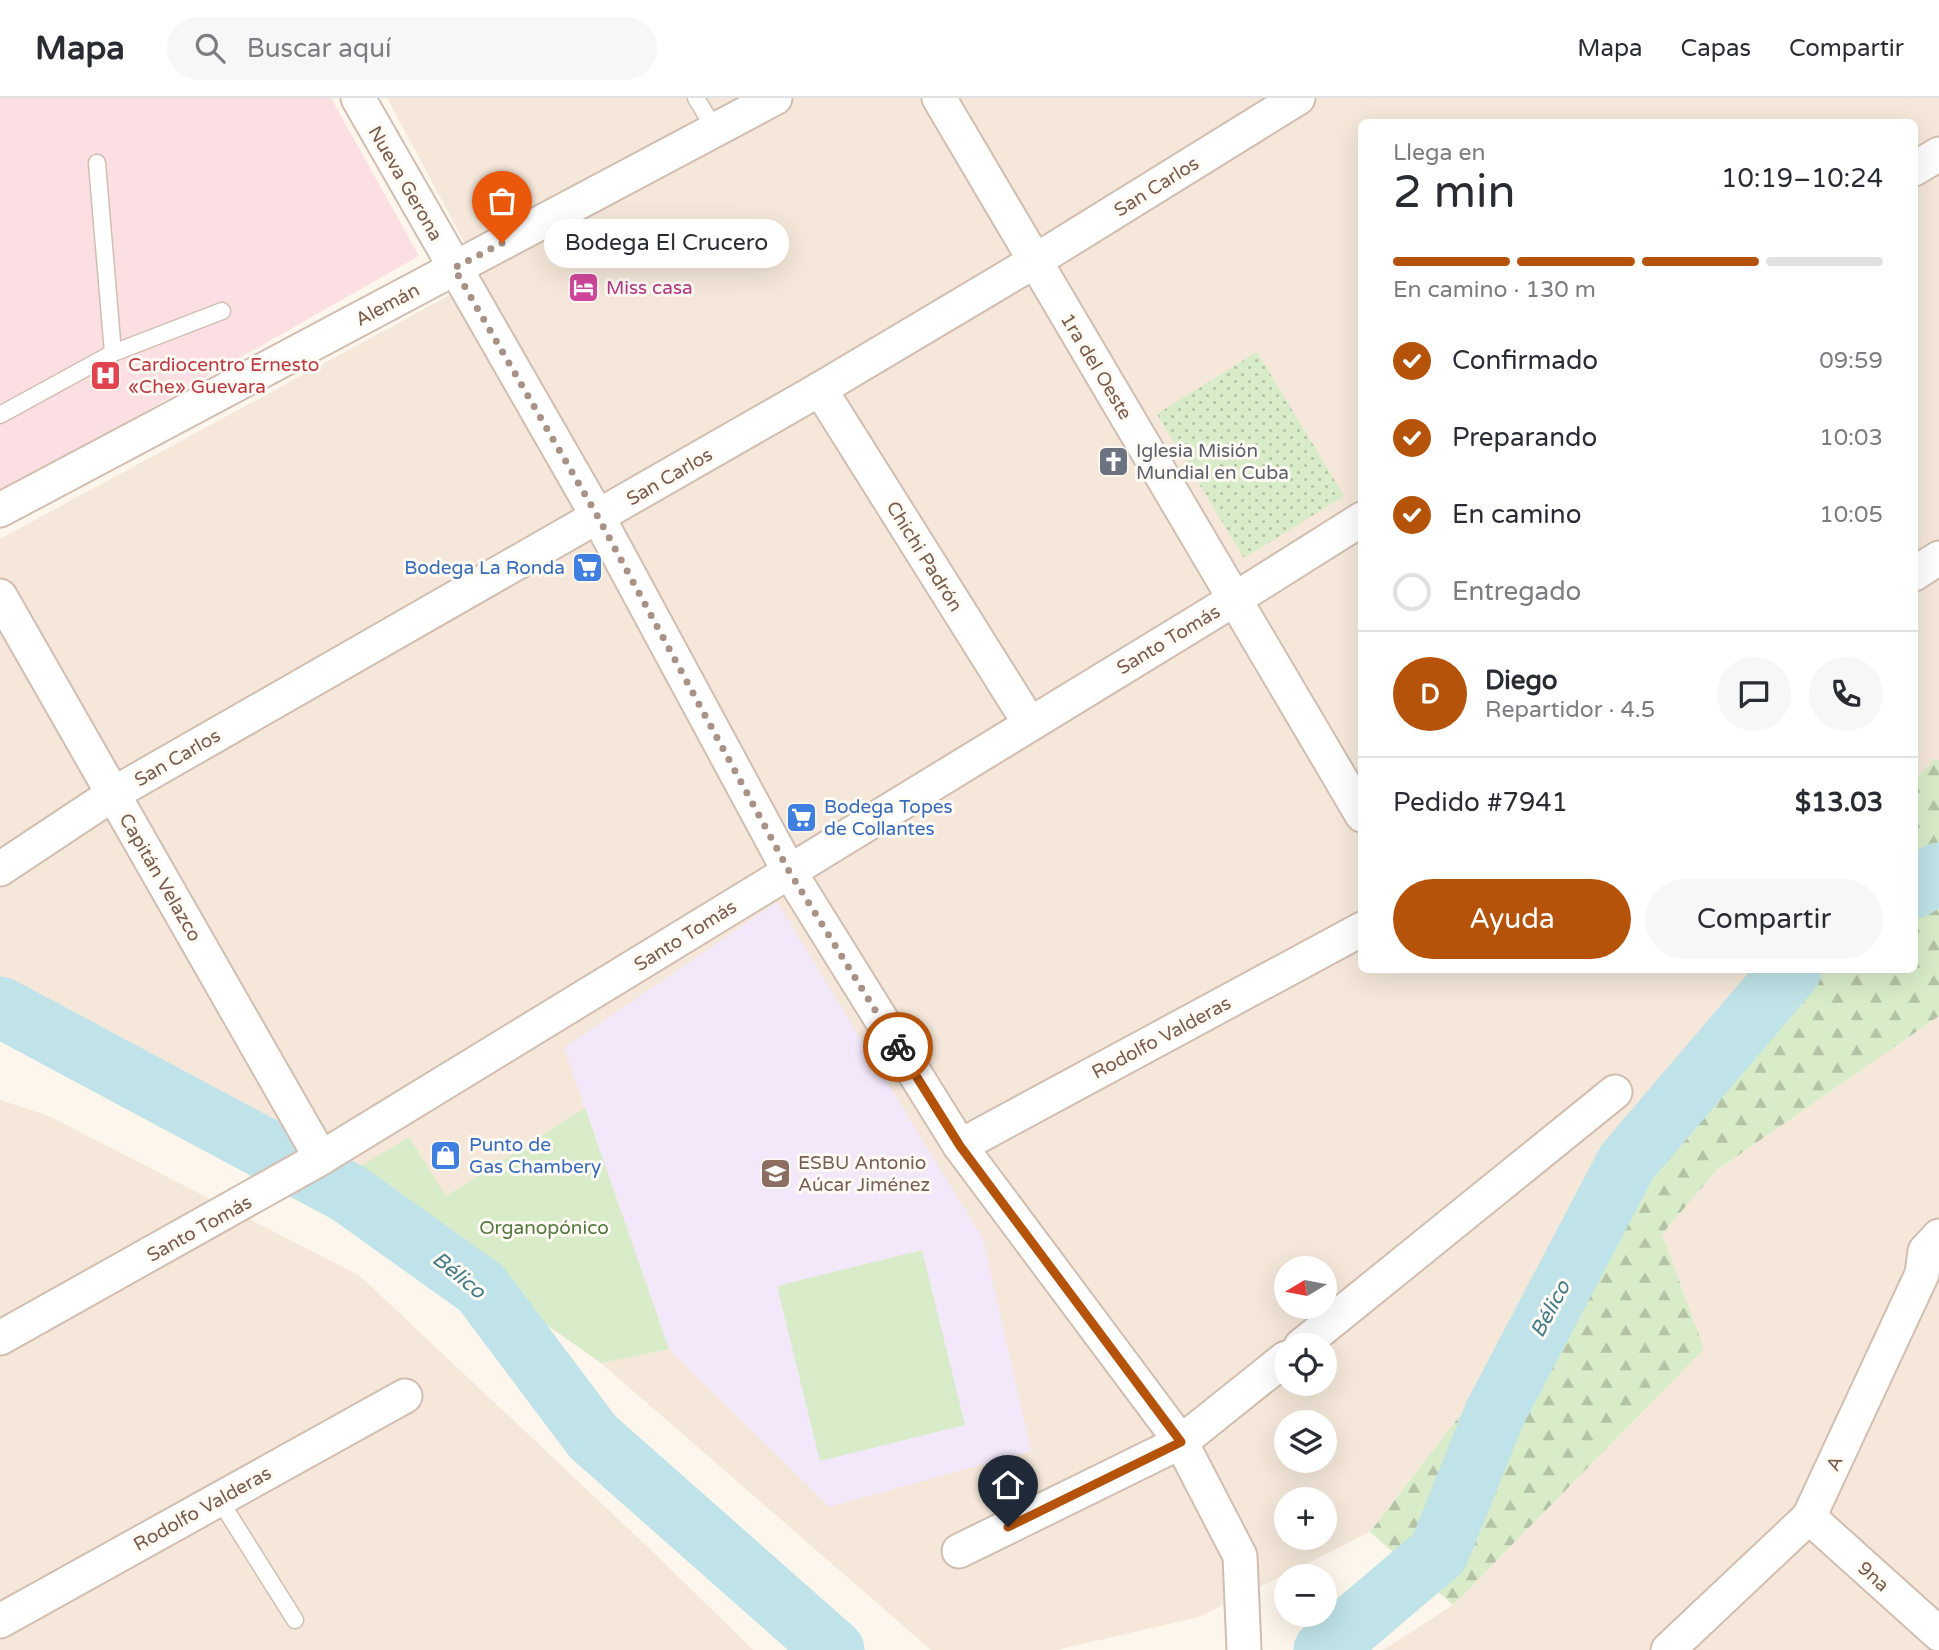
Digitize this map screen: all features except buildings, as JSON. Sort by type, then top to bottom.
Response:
[{"type":"street","name":"Nueva Gerona","points":[[358,98],[598,517],[789,871],[960,1146],[1181,1442],[1240,1556],[1244,1645]]},
{"type":"street","name":"Alemán","points":[[0,510],[775,98]]},
{"type":"street","name":"1ra del Oeste","points":[[939,98],[1358,807]]},
{"type":"street","name":"San Carlos","points":[[0,869],[113,794],[820,388],[1035,261],[1298,98]]},
{"type":"street","points":[[1918,167],[1939,154]]},
{"type":"street","name":"Chichi Padrón","points":[[820,388],[1030,724]]},
{"type":"street","name":"Santo Tomás","points":[[0,1338],[321,1158],[1358,522]]},
{"type":"street","points":[[1918,571],[1939,558]]},
{"type":"street","name":"Capitán Velazco","points":[[0,596],[321,1158]]},
{"type":"street","name":"Rodolfo Valderas","points":[[960,1146],[1358,931]]},
{"type":"street","points":[[1317,1333],[1615,1092]]},
{"type":"street","name":"A","points":[[1668,1650],[1809,1517],[1931,1282],[1925,1251],[1939,1236]]},
{"type":"street","points":[[959,1551],[1181,1442],[1274,1368]]},
{"type":"street","name":"Rodolfo Valderas","points":[[0,1621],[405,1396]]},
{"type":"street","name":"9na","points":[[1809,1517],[1939,1634]]},
{"type":"lane","points":[[696,98],[715,130]]},
{"type":"lane","points":[[97,163],[113,353]]},
{"type":"lane","points":[[0,415],[113,353],[222,311]]},
{"type":"lane","points":[[219,1499],[295,1620]]},
{"type":"shaded area","name":"Cardiocentro Ernesto «Che» Guevara","points":[[0,98],[331,98],[419,256],[0,494]]},
{"type":"shaded area","points":[[387,98],[1939,98],[1939,761],[1935,758],[1918,778],[1918,119],[1358,119],[1358,973],[1755,973],[1607,1166],[1509,1352],[1370,1532],[1337,1548],[1337,1487],[1274,1487],[1274,1550],[1334,1550],[1306,1564],[1274,1564],[1274,1580],[1199,1617],[1056,1650],[931,1650],[601,1363],[340,1179],[0,995],[0,539],[483,277]]},
{"type":"shaded area","name":"ESBU Antonio Aúcar Jiménez","points":[[777,902],[983,1239],[1031,1451],[829,1507],[669,1349],[564,1048]]},
{"type":"shaded area","points":[[1939,1016],[1939,1650],[1383,1650],[1453,1605],[1703,1349],[1662,1234],[1717,1170]]},
{"type":"shaded area","points":[[0,1100],[49,1116],[360,1276],[651,1550],[753,1650],[0,1650]]},
{"type":"green space","points":[[1257,352],[1344,496],[1244,558],[1157,414]]},
{"type":"green space","points":[[1935,758],[1939,761],[1939,1016],[1717,1170],[1662,1234],[1704,1349],[1453,1605],[1370,1532],[1509,1352],[1607,1166],[1755,973],[1918,973],[1918,778]]},
{"type":"green space","name":"Organopónico","points":[[585,1108],[669,1349],[601,1363],[340,1179],[409,1137],[446,1196]]},
{"type":"green space","points":[[922,1250],[965,1425],[820,1461],[777,1286]]},
{"type":"waterway","name":"Bélico","points":[[1918,886],[1939,873]]},
{"type":"waterway","name":"Bélico","points":[[1324,1650],[1439,1552],[1495,1413],[1627,1162],[1788,973]]},
{"type":"waterway","name":"Bélico","points":[[0,1007],[348,1193],[481,1288],[593,1437],[834,1650]]},
{"type":"way so far","points":[[502,243],[454,268],[598,517],[789,871],[898,1047]]},
{"type":"place","name":"Bodega El Crucero","points":[[502,243]]},
{"type":"place","name":"Miss casa","points":[[583,287]]},
{"type":"place","name":"Cardiocentro Ernesto «Che» Guevara","points":[[105,375]]},
{"type":"place","name":"Iglesia Misión Mundial en Cuba","points":[[1113,461]]},
{"type":"place","name":"Bodega La Ronda","points":[[588,567]]},
{"type":"place","name":"Bodega Topes de Collantes","points":[[801,817]]},
{"type":"place","name":"Punto de Gas Chambery","points":[[446,1155]]},
{"type":"place","name":"ESBU Antonio Aúcar Jiménez","points":[[775,1173]]},
{"type":"route","points":[[898,1047],[960,1146],[1181,1442],[1008,1527]]}]
